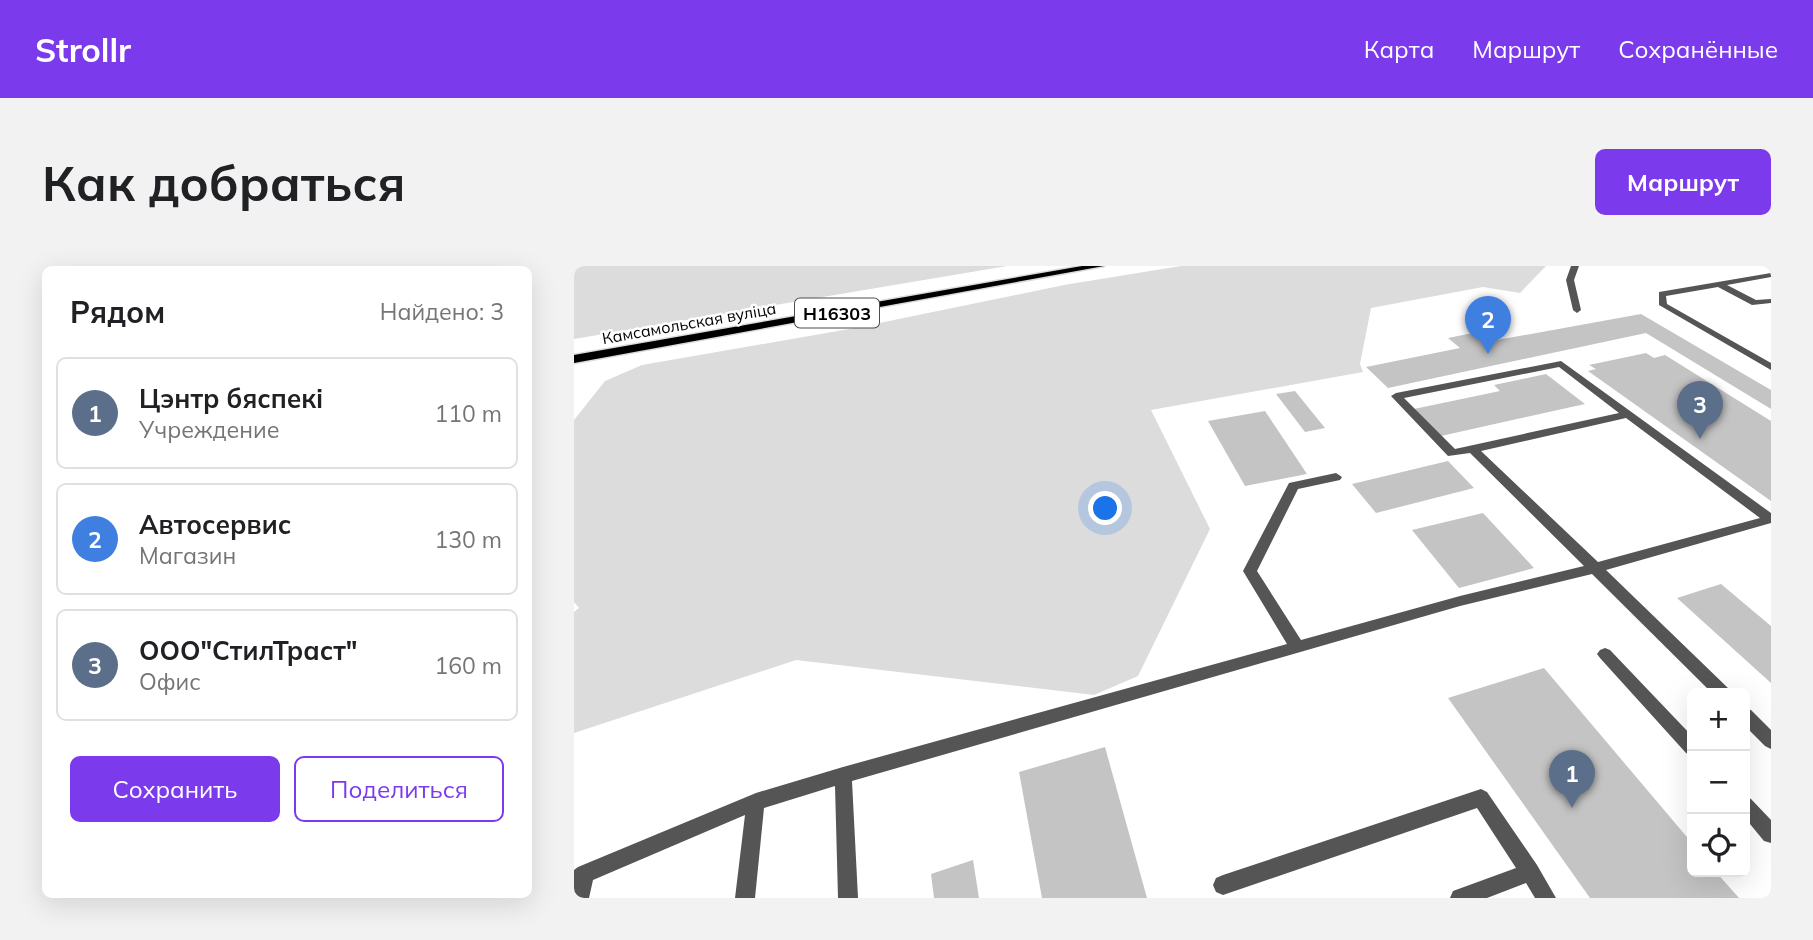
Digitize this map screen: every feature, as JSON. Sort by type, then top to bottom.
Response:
[{"type":"main road","name":"Камсамольская вуліца","points":[[574,359],[1099,266]]},
{"type":"lane","points":[[1575,266],[1570,279],[1577,310]]},
{"type":"lane","points":[[1771,275],[1662,294],[1664,305],[1771,367]]},
{"type":"lane","points":[[1719,284],[1755,303],[1768,301]]},
{"type":"lane","points":[[579,898],[580,877],[756,802],[1460,601],[1595,568],[1771,519],[1561,364],[1396,396],[1452,453],[1628,414]]},
{"type":"lane","points":[[1472,449],[1717,688]]},
{"type":"lane","points":[[1297,647],[1250,571],[1293,486],[1336,477]]},
{"type":"lane","points":[[1605,654],[1687,743]]},
{"type":"lane","points":[[1750,721],[1771,741]]},
{"type":"lane","points":[[843,775],[848,898]]},
{"type":"lane","points":[[1223,885],[1481,798],[1546,898]]},
{"type":"lane","points":[[745,898],[756,802]]},
{"type":"lane","points":[[1750,811],[1771,834]]},
{"type":"lane","points":[[1460,898],[1530,872]]},
{"type":"shaded area","points":[[574,266],[1007,266],[574,339]]},
{"type":"shaded area","points":[[1181,266],[1546,266],[1520,293],[1483,287],[1371,308],[1360,364],[1363,372],[1151,410],[1210,529],[1138,676],[1094,695],[796,660],[574,733],[574,612],[579,608],[574,602],[574,420],[605,381],[642,365],[855,328],[1064,285]]},
{"type":"building","points":[[1641,314],[1771,390],[1771,409],[1646,333],[1388,388],[1366,367],[1460,348],[1448,338],[1473,333],[1486,342]]},
{"type":"building","points":[[1646,353],[1654,358],[1665,355],[1771,421],[1771,501],[1588,371],[1596,369],[1589,365]]},
{"type":"building","points":[[1546,374],[1585,404],[1441,436],[1414,409],[1500,391],[1494,385]]},
{"type":"building","points":[[1295,391],[1325,428],[1305,432],[1276,394]]},
{"type":"building","points":[[1265,411],[1307,474],[1245,486],[1208,421]]},
{"type":"building","points":[[1448,461],[1474,488],[1376,513],[1352,484]]},
{"type":"building","points":[[1483,513],[1534,568],[1459,588],[1412,530]]},
{"type":"building","points":[[1721,584],[1771,626],[1771,683],[1677,598]]},
{"type":"building","points":[[1544,668],[1687,837],[1687,877],[1720,877],[1739,898],[1590,898],[1448,698]]},
{"type":"building","points":[[1105,747],[1147,898],[1042,898],[1019,772]]},
{"type":"building","points":[[973,860],[979,898],[934,898],[931,874]]},
{"type":"place","name":"Автосервис","points":[[1488,354]]},
{"type":"place","name":"ООО\"СтилТраст\"","points":[[1700,439]]},
{"type":"place","name":"Цэнтр бяспекі","points":[[1572,808]]}]
